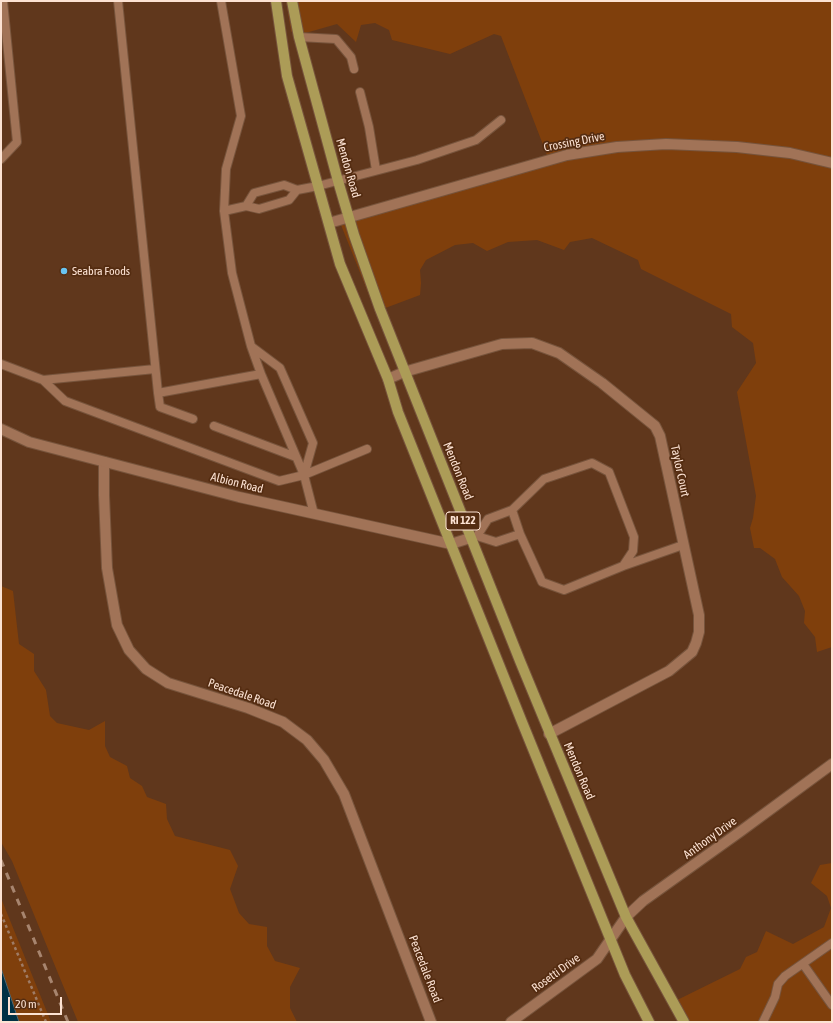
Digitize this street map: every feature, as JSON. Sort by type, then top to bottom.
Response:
[{"type":"main road","name":"RI 122","points":[[276,1],[287,76],[340,264],[388,379],[398,412],[625,975],[649,1022]]},
{"type":"main road","name":"Mendon Road","points":[[292,1],[299,37],[348,217],[404,372],[474,537],[549,734],[626,917],[684,1022]]},
{"type":"street","name":"Crossing Drive","points":[[328,223],[567,155],[617,147],[666,144],[737,147],[790,153],[832,163]]},
{"type":"street","name":"Taylor Court","points":[[388,379],[404,372],[502,344],[532,343],[559,353],[602,383],[655,426],[660,436],[699,615],[699,632],[696,644],[692,652],[669,671],[549,734]]},
{"type":"street","name":"Albion Road","points":[[1,429],[29,442],[239,497],[451,544],[474,537]]},
{"type":"street","name":"Peacedale Road","points":[[104,462],[107,568],[117,625],[128,650],[146,669],[168,683],[248,708],[283,722],[307,740],[324,760],[344,794],[431,1022]]},
{"type":"street","name":"Anthony Drive","points":[[611,940],[626,917],[643,902],[832,764]]},
{"type":"street","name":"Rosetti Drive","points":[[511,1022],[598,959],[611,940]]},
{"type":"lane","points":[[1,159],[17,142],[3,1]]},
{"type":"lane","points":[[118,1],[160,407],[193,419]]},
{"type":"lane","points":[[221,1],[240,116],[226,169],[224,212],[232,273],[251,346],[261,374],[304,475],[314,514]]},
{"type":"lane","points":[[299,37],[336,39],[351,57],[354,69]]},
{"type":"lane","points":[[360,92],[369,127],[376,170]]},
{"type":"lane","points":[[246,206],[254,193],[284,185],[297,190],[318,186],[417,160],[476,140],[501,120]]},
{"type":"lane","points":[[224,212],[246,206],[259,209],[289,200],[297,190]]},
{"type":"lane","points":[[251,346],[280,368],[313,443],[304,475]]},
{"type":"lane","points":[[1,364],[43,380],[65,401],[279,481],[304,475],[367,449]]},
{"type":"lane","points":[[43,380],[155,369]]},
{"type":"lane","points":[[158,394],[261,374]]},
{"type":"lane","points":[[214,426],[296,457]]},
{"type":"lane","points":[[520,534],[496,542],[474,537],[488,519],[512,510],[544,479],[592,463],[609,472],[634,537],[633,551],[623,566]]},
{"type":"lane","points":[[512,510],[520,534],[542,582],[564,590],[623,566],[683,545]]},
{"type":"lane","points":[[763,1022],[775,997],[778,984],[785,976],[832,943]]},
{"type":"lane","points":[[803,964],[832,1005]]},
{"type":"path","points":[[1,914],[46,1022]]},
{"type":"shaded area","points":[[286,1],[832,1],[832,647],[817,652],[815,637],[804,623],[805,611],[799,596],[782,577],[775,559],[760,548],[754,548],[750,528],[756,496],[737,392],[756,363],[753,343],[732,327],[731,314],[641,269],[638,260],[592,238],[570,242],[564,250],[537,240],[508,242],[487,251],[473,243],[455,245],[426,260],[420,270],[420,295],[380,310],[375,310],[341,225],[342,220],[547,155],[501,36],[494,34],[450,54],[392,40],[389,30],[375,23],[361,25],[356,42],[337,24],[295,36],[291,31]]},
{"type":"shaded area","points":[[1,586],[13,591],[19,644],[34,654],[34,671],[46,690],[50,716],[57,723],[89,730],[105,721],[105,746],[110,757],[127,766],[130,778],[142,786],[147,797],[166,804],[167,819],[175,836],[230,850],[238,866],[230,889],[239,913],[249,924],[267,927],[267,946],[275,961],[300,968],[290,987],[290,1008],[297,1022],[78,1022],[12,861],[1,842]]},
{"type":"shaded area","points":[[832,863],[832,1022],[682,1022],[671,1003],[740,969],[746,957],[757,952],[766,931],[793,944],[824,927],[831,908],[827,896],[811,883],[820,865]]},
{"type":"shaded area","points":[[1,898],[51,1022],[15,1022],[1,989]]},
{"type":"water","points":[[1,968],[19,1022],[1,1022]]},
{"type":"railway","points":[[1,860],[68,1022]]},
{"type":"place","name":"Seabra Foods","points":[[64,271]]}]
